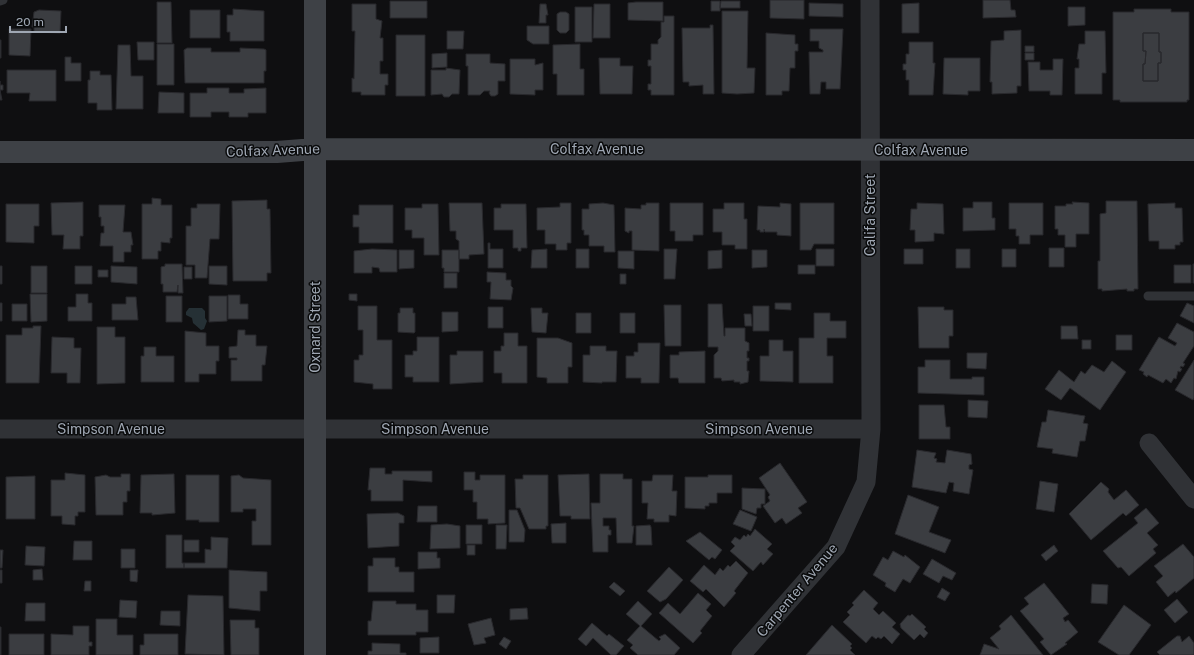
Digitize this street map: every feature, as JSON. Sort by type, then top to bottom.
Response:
[{"type":"main road","name":"Oxnard Street","points":[[315,0],[315,655]]},
{"type":"main road","name":"Colfax Avenue","points":[[0,152],[277,152],[315,148],[1194,150]]},
{"type":"street","name":"Califa Street","points":[[870,0],[871,429]]},
{"type":"street","name":"Simpson Avenue","points":[[0,429],[871,429]]},
{"type":"street","name":"Carpenter Avenue","points":[[741,655],[836,548],[866,482],[871,429]]},
{"type":"street","points":[[1149,443],[1194,499]]},
{"type":"lane","points":[[1148,296],[1194,296]]},
{"type":"shaded area","points":[[189,308],[202,308],[205,311],[205,318],[207,321],[204,329],[201,330],[193,323],[192,318],[186,315]]},
{"type":"building","points":[[770,0],[804,0],[804,19],[770,18]]},
{"type":"building","points":[[983,0],[1010,0],[1011,10],[1015,10],[1016,17],[983,18]]},
{"type":"building","points":[[390,1],[427,1],[427,18],[390,18]]},
{"type":"building","points":[[711,1],[720,1],[720,11],[711,11]]},
{"type":"building","points":[[721,1],[740,1],[740,8],[720,8]]},
{"type":"building","points":[[157,2],[171,2],[172,43],[157,43]]},
{"type":"building","points":[[663,2],[663,21],[628,20],[628,3]]},
{"type":"building","points":[[809,3],[843,4],[843,17],[809,16]]},
{"type":"building","points":[[919,3],[919,33],[902,33],[902,4]]},
{"type":"building","points":[[352,4],[376,4],[376,19],[382,21],[380,38],[383,38],[383,61],[380,61],[380,74],[388,74],[388,85],[385,85],[385,95],[361,95],[361,92],[352,92],[352,78],[354,79],[355,31],[352,31]]},
{"type":"building","points":[[540,4],[546,4],[548,15],[546,15],[546,23],[539,23]]},
{"type":"building","points":[[594,4],[610,4],[610,38],[593,38]]},
{"type":"building","points":[[575,7],[592,7],[592,42],[575,42]]},
{"type":"building","points":[[1068,7],[1085,7],[1085,25],[1068,26]]},
{"type":"building","points":[[233,9],[264,11],[264,41],[230,41],[230,32],[227,32],[227,15],[233,15]]},
{"type":"building","points":[[1134,9],[1171,9],[1171,12],[1189,12],[1189,100],[1187,100],[1187,102],[1120,102],[1120,100],[1113,100],[1113,12],[1134,12]],"holes":[[[1143,33],[1159,33],[1159,52],[1161,52],[1161,63],[1158,63],[1158,81],[1143,81],[1143,64],[1145,64],[1146,51],[1143,51]]]},
{"type":"building","points":[[39,10],[61,11],[60,33],[34,32],[34,27],[32,27],[34,12]]},
{"type":"building","points":[[190,10],[220,10],[220,38],[190,38]]},
{"type":"building","points":[[722,11],[748,11],[747,68],[755,68],[754,93],[722,93]]},
{"type":"building","points":[[560,12],[566,12],[569,14],[569,30],[566,33],[560,33],[557,30],[557,14]]},
{"type":"building","points":[[664,16],[674,16],[674,95],[651,95],[651,90],[648,90],[648,84],[651,84],[651,66],[648,66],[648,60],[651,60],[651,44],[658,44],[658,40],[661,37],[661,22],[664,22]]},
{"type":"building","points":[[710,25],[713,25],[714,94],[703,94],[703,85],[689,86],[689,82],[683,82],[682,28],[710,28]]},
{"type":"building","points":[[527,26],[549,26],[549,44],[533,44],[527,40]]},
{"type":"building","points":[[9,29],[31,29],[30,56],[9,55]]},
{"type":"building","points":[[810,29],[843,29],[840,89],[826,89],[826,82],[821,82],[820,94],[810,94],[809,52],[823,52],[823,50],[819,48],[819,41],[810,41]]},
{"type":"building","points":[[1021,30],[1021,86],[1017,86],[1017,93],[992,94],[992,82],[990,82],[991,41],[1004,40],[1004,31]]},
{"type":"building","points":[[447,31],[464,31],[463,49],[447,49]]},
{"type":"building","points":[[1085,31],[1105,31],[1106,73],[1102,73],[1102,94],[1075,94],[1075,68],[1079,68],[1079,59],[1077,59],[1079,44],[1085,44]]},
{"type":"building","points":[[766,33],[795,35],[795,44],[798,44],[798,51],[795,51],[795,68],[790,68],[789,91],[782,91],[782,95],[766,95]]},
{"type":"building","points":[[1143,33],[1159,33],[1159,52],[1161,52],[1161,63],[1158,63],[1158,81],[1143,81],[1143,64],[1145,64],[1146,51],[1143,51]]},
{"type":"building","points":[[396,35],[425,35],[425,96],[396,96]]},
{"type":"building","points":[[1,40],[1,58],[0,58]]},
{"type":"building","points":[[137,42],[154,42],[154,60],[138,60]]},
{"type":"building","points":[[909,42],[933,42],[933,63],[935,63],[933,95],[909,95],[909,80],[906,80],[906,70],[903,70],[903,64],[906,64],[906,54],[909,54]]},
{"type":"building","points":[[157,44],[174,44],[174,85],[157,85]]},
{"type":"building","points":[[580,44],[580,69],[584,69],[584,95],[557,95],[557,74],[553,74],[553,45]]},
{"type":"building","points":[[118,45],[130,45],[131,76],[143,76],[143,109],[116,109]]},
{"type":"building","points":[[1025,46],[1034,46],[1034,52],[1025,52]]},
{"type":"building","points":[[187,48],[211,48],[211,52],[240,52],[240,48],[264,49],[266,50],[266,71],[264,71],[264,83],[185,83],[184,50]]},
{"type":"building","points":[[447,53],[447,67],[432,68],[432,54]]},
{"type":"building","points":[[1025,53],[1034,53],[1034,60],[1025,60]]},
{"type":"building","points":[[466,54],[490,54],[490,63],[505,64],[505,81],[498,81],[498,94],[491,96],[489,93],[490,91],[484,91],[480,95],[468,95],[468,66],[466,66]]},
{"type":"building","points":[[65,57],[71,57],[71,63],[81,63],[81,81],[65,81]]},
{"type":"building","points":[[599,58],[620,58],[620,66],[633,66],[632,94],[600,94]]},
{"type":"building","points":[[944,58],[980,58],[980,91],[968,91],[968,95],[943,94]]},
{"type":"building","points":[[510,59],[535,59],[535,65],[543,63],[543,90],[535,90],[535,95],[510,94]]},
{"type":"building","points":[[1053,59],[1063,59],[1062,95],[1050,95],[1050,91],[1029,91],[1028,62],[1040,62],[1040,70],[1053,70]]},
{"type":"building","points":[[446,68],[460,70],[459,94],[452,94],[449,97],[444,97],[442,94],[431,95],[431,70],[446,70]]},
{"type":"building","points":[[7,70],[56,70],[56,101],[29,101],[30,93],[7,93]]},
{"type":"building","points":[[90,71],[100,71],[100,75],[111,75],[112,110],[97,110],[97,103],[88,103],[88,80],[90,80]]},
{"type":"building","points":[[0,85],[3,85],[3,90],[0,90]]},
{"type":"building","points":[[207,88],[229,88],[229,93],[244,93],[244,89],[266,88],[266,113],[248,113],[248,117],[229,117],[229,112],[211,112],[211,117],[190,117],[190,93],[207,93]]},
{"type":"building","points":[[159,92],[184,93],[184,113],[158,113]]},
{"type":"building","points":[[152,198],[161,199],[161,205],[172,205],[172,238],[170,238],[170,243],[161,242],[161,251],[158,251],[158,259],[142,259],[142,204],[152,204]]},
{"type":"building","points":[[267,200],[267,209],[270,209],[271,273],[267,273],[267,281],[233,281],[232,201]]},
{"type":"building","points":[[1106,201],[1137,201],[1138,289],[1134,289],[1134,291],[1127,291],[1127,289],[1102,291],[1102,289],[1098,289],[1098,261],[1100,261],[1100,214],[1106,213]]},
{"type":"building","points":[[83,202],[83,236],[80,236],[80,249],[63,249],[64,235],[52,235],[51,203]]},
{"type":"building","points":[[973,202],[992,202],[992,218],[995,218],[995,230],[963,231],[963,208],[973,208]]},
{"type":"building","points":[[1072,202],[1089,203],[1089,234],[1076,234],[1076,247],[1065,247],[1065,235],[1058,235],[1058,229],[1055,229],[1055,206],[1066,206],[1066,204],[1073,204]]},
{"type":"building","points":[[449,203],[482,203],[484,254],[469,255],[469,259],[459,259],[459,241],[456,239],[456,231],[450,231]]},
{"type":"building","points":[[560,203],[571,203],[571,243],[567,243],[567,250],[556,250],[556,244],[545,244],[545,230],[537,230],[537,208],[560,207]]},
{"type":"building","points":[[603,203],[614,205],[615,252],[604,252],[604,246],[589,246],[589,235],[584,235],[584,230],[582,230],[582,209],[589,209],[589,204]]},
{"type":"building","points":[[646,203],[659,203],[659,251],[632,250],[632,231],[629,231],[629,233],[625,231],[625,208],[641,209],[641,205],[646,205]]},
{"type":"building","points":[[670,203],[703,203],[703,235],[693,235],[693,241],[675,241],[675,231],[670,231]]},
{"type":"building","points":[[724,203],[744,203],[744,219],[747,219],[747,249],[735,249],[735,245],[722,245],[722,232],[713,232],[713,209],[724,209]]},
{"type":"building","points":[[780,203],[791,204],[791,236],[777,235],[777,232],[765,232],[764,229],[764,232],[757,230],[758,206],[780,207]]},
{"type":"building","points":[[800,203],[834,203],[834,244],[814,244],[811,250],[800,250]]},
{"type":"building","points":[[917,203],[943,204],[944,234],[934,233],[934,241],[915,242],[915,230],[910,230],[911,209],[917,209]]},
{"type":"building","points":[[1009,203],[1043,203],[1043,235],[1030,235],[1030,244],[1019,244],[1019,236],[1016,236],[1016,229],[1009,229]]},
{"type":"building","points":[[1175,203],[1175,208],[1182,208],[1183,242],[1180,242],[1180,245],[1175,245],[1175,249],[1159,249],[1159,241],[1149,241],[1148,204]]},
{"type":"building","points":[[6,204],[39,204],[39,226],[34,226],[34,243],[6,242]]},
{"type":"building","points":[[197,204],[220,204],[219,239],[210,239],[207,278],[195,278],[195,265],[186,265],[186,226],[191,226],[191,208],[197,208]]},
{"type":"building","points":[[422,204],[438,204],[439,255],[424,255],[424,238],[412,238],[412,230],[405,230],[405,208],[422,208]]},
{"type":"building","points":[[501,204],[526,204],[527,248],[521,248],[521,251],[518,251],[518,248],[513,248],[513,230],[494,230],[494,208],[501,208]]},
{"type":"building","points":[[99,205],[125,205],[123,232],[131,232],[133,245],[131,245],[131,252],[124,252],[124,262],[113,262],[113,246],[100,246],[101,233],[104,233],[104,226],[101,226]]},
{"type":"building","points":[[359,205],[393,205],[393,243],[359,243],[359,227],[353,227],[353,215],[359,215]]},
{"type":"building","points":[[488,243],[490,243],[490,249],[503,249],[503,268],[488,268]]},
{"type":"building","points":[[1049,248],[1064,248],[1064,267],[1049,267]]},
{"type":"building","points":[[372,249],[397,250],[397,272],[380,272],[379,268],[372,267],[372,273],[354,273],[354,251]]},
{"type":"building","points":[[547,249],[547,268],[531,268],[532,250]]},
{"type":"building","points":[[576,249],[589,249],[589,268],[576,268]]},
{"type":"building","points":[[664,249],[677,249],[675,279],[664,279]]},
{"type":"building","points":[[816,249],[834,249],[834,266],[816,266]]},
{"type":"building","points":[[904,249],[923,249],[923,264],[904,264]]},
{"type":"building","points":[[956,249],[970,249],[970,268],[956,268]]},
{"type":"building","points":[[1002,249],[1016,249],[1016,267],[1002,267]]},
{"type":"building","points":[[399,250],[414,250],[414,268],[399,269]]},
{"type":"building","points":[[442,250],[459,250],[459,272],[444,272],[444,268],[442,268]]},
{"type":"building","points":[[722,250],[722,268],[708,269],[708,251]]},
{"type":"building","points":[[752,250],[767,250],[767,267],[752,268]]},
{"type":"building","points":[[618,251],[634,251],[634,269],[618,268]]},
{"type":"building","points":[[165,264],[182,264],[183,293],[178,293],[178,285],[177,292],[163,292],[163,284],[161,284],[161,267],[165,266]]},
{"type":"building","points":[[1194,264],[1194,283],[1193,283]]},
{"type":"building","points":[[798,265],[815,265],[815,274],[798,274]]},
{"type":"building","points":[[1174,265],[1191,265],[1191,283],[1174,283]]},
{"type":"building","points":[[0,266],[2,266],[2,284],[0,284]]},
{"type":"building","points":[[31,266],[47,266],[47,293],[31,293]]},
{"type":"building","points":[[75,266],[92,266],[92,284],[75,284]]},
{"type":"building","points":[[111,266],[137,267],[137,284],[111,282]]},
{"type":"building","points":[[209,266],[227,266],[227,285],[209,284]]},
{"type":"building","points":[[184,267],[192,267],[192,279],[184,279]]},
{"type":"building","points":[[98,270],[108,270],[108,277],[98,277]]},
{"type":"building","points":[[487,272],[506,273],[506,280],[511,280],[511,286],[513,288],[511,300],[490,299],[491,282],[487,282]]},
{"type":"building","points":[[444,273],[457,273],[457,288],[444,288]]},
{"type":"building","points":[[620,274],[626,274],[626,284],[620,284]]},
{"type":"building","points":[[30,294],[47,294],[47,321],[31,322]]},
{"type":"building","points":[[76,294],[88,294],[88,303],[92,303],[92,321],[68,321],[68,307],[76,307]]},
{"type":"building","points":[[349,294],[357,294],[357,301],[349,300]]},
{"type":"building","points":[[228,295],[240,295],[240,304],[248,304],[248,319],[228,319]]},
{"type":"building","points":[[166,296],[182,296],[182,322],[166,322]]},
{"type":"building","points":[[209,296],[227,296],[227,321],[209,322]]},
{"type":"building","points":[[126,297],[136,297],[138,320],[112,320],[112,304],[126,304]]},
{"type":"building","points":[[0,303],[2,303],[2,321],[0,321]]},
{"type":"building","points":[[775,303],[791,303],[791,310],[775,309]]},
{"type":"building","points":[[1187,303],[1194,306],[1194,323],[1180,316]]},
{"type":"building","points":[[12,304],[27,304],[27,321],[12,321]]},
{"type":"building","points":[[708,304],[722,304],[724,336],[725,328],[745,328],[745,341],[749,343],[749,351],[747,351],[747,358],[749,358],[749,361],[747,361],[747,371],[749,371],[748,382],[740,384],[740,382],[734,382],[734,380],[722,381],[721,378],[714,378],[714,355],[718,351],[718,347],[708,347]]},
{"type":"building","points":[[664,305],[681,305],[681,346],[665,346]]},
{"type":"building","points":[[358,306],[377,306],[377,340],[392,340],[392,389],[373,389],[373,384],[354,382],[354,360],[359,360],[359,355],[363,355],[363,330],[358,330]]},
{"type":"building","points":[[753,306],[769,306],[769,331],[753,331]]},
{"type":"building","points":[[488,307],[503,307],[503,328],[488,328]]},
{"type":"building","points":[[918,307],[944,307],[944,310],[953,310],[953,336],[949,336],[949,348],[919,348]]},
{"type":"building","points":[[400,308],[413,308],[413,313],[415,313],[414,333],[398,332],[398,313],[400,313]]},
{"type":"building","points":[[531,308],[542,308],[542,313],[548,313],[546,333],[532,332]]},
{"type":"building","points":[[442,312],[458,312],[458,331],[442,332]]},
{"type":"building","points":[[576,313],[591,313],[591,333],[576,333]]},
{"type":"building","points":[[620,313],[635,313],[635,333],[620,333]]},
{"type":"building","points":[[814,313],[830,313],[830,321],[846,321],[846,338],[827,338],[827,356],[833,356],[833,383],[799,383],[799,338],[814,338]]},
{"type":"building","points":[[744,314],[751,314],[752,326],[745,326]]},
{"type":"building","points":[[1177,323],[1194,332],[1194,346],[1183,363],[1185,364],[1183,367],[1181,366],[1180,368],[1182,369],[1180,372],[1178,371],[1176,379],[1174,378],[1171,383],[1166,379],[1163,383],[1148,375],[1147,377],[1143,374],[1144,372],[1139,370],[1159,337],[1175,346],[1177,343],[1168,338]]},
{"type":"building","points":[[33,326],[41,326],[39,383],[6,383],[6,335],[22,335],[22,328],[33,328]]},
{"type":"building","points":[[1061,326],[1077,326],[1078,339],[1061,339]]},
{"type":"building","points":[[97,327],[115,327],[115,337],[125,337],[125,383],[97,384]]},
{"type":"building","points":[[238,330],[245,330],[245,335],[256,335],[256,346],[267,346],[265,365],[262,365],[262,381],[231,381],[231,360],[237,360],[237,358],[229,358],[229,347],[237,346]]},
{"type":"building","points":[[185,331],[206,333],[206,346],[219,346],[219,361],[216,361],[216,374],[199,374],[199,382],[185,382]]},
{"type":"building","points":[[504,333],[518,333],[518,346],[527,346],[527,383],[502,383],[502,373],[494,373],[494,351],[501,351],[501,346],[504,346]]},
{"type":"building","points":[[1116,335],[1132,335],[1132,350],[1116,350]]},
{"type":"building","points":[[52,337],[74,338],[74,348],[81,348],[80,383],[67,383],[67,373],[51,373]]},
{"type":"building","points":[[417,337],[439,337],[439,382],[413,382],[413,377],[405,377],[405,355],[413,355],[413,351],[417,351]]},
{"type":"building","points":[[537,338],[558,338],[572,343],[572,367],[568,367],[568,383],[547,383],[547,378],[537,377]]},
{"type":"building","points":[[769,340],[783,340],[783,351],[793,351],[793,382],[760,381],[760,356],[769,356]]},
{"type":"building","points":[[1082,340],[1091,340],[1091,349],[1082,349]]},
{"type":"building","points":[[638,343],[660,343],[659,383],[641,383],[641,378],[626,378],[626,356],[634,356],[634,352],[638,352]]},
{"type":"building","points":[[590,346],[606,346],[606,351],[617,351],[616,382],[583,382],[583,355],[590,355]]},
{"type":"building","points":[[144,347],[156,347],[156,356],[174,356],[174,382],[141,382],[141,356],[144,356]]},
{"type":"building","points":[[457,351],[483,351],[483,382],[450,384],[450,355],[457,355]]},
{"type":"building","points":[[705,351],[705,383],[679,383],[678,378],[670,378],[670,355],[679,355],[679,352]]},
{"type":"building","points":[[967,353],[987,353],[986,369],[967,368]]},
{"type":"building","points":[[925,360],[950,360],[950,379],[972,379],[972,377],[984,377],[984,395],[918,393],[918,367],[925,367]]},
{"type":"building","points":[[1194,360],[1194,398],[1193,400],[1175,390]]},
{"type":"building","points":[[1112,361],[1126,372],[1100,410],[1070,388],[1061,400],[1045,389],[1059,370],[1074,382],[1081,371],[1085,374],[1092,365],[1104,372]]},
{"type":"building","points":[[968,400],[988,401],[987,418],[968,417]]},
{"type":"building","points":[[919,405],[944,405],[946,427],[950,427],[950,439],[919,439]]},
{"type":"building","points":[[1048,410],[1085,416],[1083,423],[1088,424],[1085,441],[1080,441],[1077,457],[1052,453],[1053,449],[1037,447],[1042,422],[1046,422]]},
{"type":"building","points":[[917,450],[936,453],[934,458],[937,459],[936,462],[945,463],[947,450],[971,454],[972,464],[969,465],[969,469],[973,470],[969,494],[953,491],[954,483],[949,482],[946,493],[912,487]]},
{"type":"building","points":[[780,463],[807,502],[798,508],[802,513],[786,524],[782,518],[775,523],[763,506],[770,501],[768,497],[770,495],[759,478]]},
{"type":"building","points":[[370,468],[385,468],[385,474],[392,474],[392,471],[432,471],[432,482],[403,480],[403,501],[371,501],[371,490],[368,490]]},
{"type":"building","points":[[464,472],[475,472],[475,480],[480,480],[480,475],[505,475],[505,523],[488,524],[488,519],[477,519],[477,502],[473,502],[473,490],[464,490]]},
{"type":"building","points":[[65,473],[85,475],[85,512],[78,512],[78,516],[75,516],[75,525],[62,524],[62,516],[51,516],[51,480],[65,480]]},
{"type":"building","points":[[121,474],[130,474],[130,491],[127,491],[127,502],[123,502],[123,515],[96,515],[95,477],[106,475],[110,477],[121,477]]},
{"type":"building","points":[[174,474],[175,513],[152,515],[152,513],[140,513],[141,475]]},
{"type":"building","points":[[589,474],[590,519],[571,519],[571,516],[560,516],[558,475]]},
{"type":"building","points":[[600,474],[623,474],[623,479],[632,479],[632,526],[634,526],[632,543],[617,543],[616,518],[603,518],[603,526],[609,526],[609,530],[611,530],[611,535],[608,535],[608,552],[593,552],[591,503],[600,503]]},
{"type":"building","points":[[186,475],[219,475],[219,522],[199,522],[199,520],[186,520]]},
{"type":"building","points":[[239,475],[243,478],[271,480],[271,545],[252,545],[252,521],[256,521],[256,509],[243,509],[243,512],[231,512],[231,476]]},
{"type":"building","points":[[523,475],[548,475],[548,526],[546,526],[546,529],[529,529],[520,508],[516,508],[515,479],[523,479]]},
{"type":"building","points":[[653,475],[673,475],[672,491],[677,491],[676,516],[669,515],[669,522],[654,522],[654,519],[647,519],[648,503],[642,503],[642,481],[652,481]]},
{"type":"building","points":[[708,475],[732,475],[732,493],[717,493],[717,503],[709,503],[709,506],[705,506],[705,509],[685,508],[685,477],[708,477]]},
{"type":"building","points":[[35,476],[35,519],[6,519],[6,477]]},
{"type":"building","points":[[1040,481],[1058,484],[1054,512],[1036,509]]},
{"type":"building","points":[[1101,482],[1109,489],[1108,492],[1114,500],[1126,490],[1139,505],[1126,516],[1123,513],[1091,540],[1069,514]]},
{"type":"building","points":[[742,488],[765,489],[765,504],[761,504],[761,508],[757,508],[756,514],[742,509]]},
{"type":"building","points":[[908,495],[939,507],[929,532],[951,540],[945,553],[895,534]]},
{"type":"building","points":[[418,506],[437,506],[437,522],[417,522]]},
{"type":"building","points":[[1146,508],[1159,523],[1147,533],[1158,545],[1153,549],[1156,553],[1129,576],[1121,567],[1118,568],[1103,551],[1138,523],[1134,518]]},
{"type":"building","points":[[509,510],[517,510],[525,530],[524,542],[509,542]]},
{"type":"building","points":[[740,510],[757,517],[751,531],[733,524]]},
{"type":"building","points":[[398,513],[404,516],[404,523],[399,523],[399,546],[368,548],[367,514]]},
{"type":"building","points":[[566,523],[566,543],[552,543],[551,524]]},
{"type":"building","points":[[447,524],[460,526],[460,548],[430,549],[431,525]]},
{"type":"building","points":[[466,525],[482,525],[482,544],[466,544]]},
{"type":"building","points":[[496,525],[507,525],[506,549],[496,549]]},
{"type":"building","points":[[650,525],[652,545],[636,545],[636,526]]},
{"type":"building","points":[[755,529],[772,544],[767,549],[773,554],[763,565],[761,562],[753,571],[730,551],[735,546],[731,542],[735,537],[740,540],[744,535],[746,537],[748,534],[750,536]]},
{"type":"building","points":[[700,532],[722,550],[715,559],[712,557],[709,560],[686,541]]},
{"type":"building","points":[[166,535],[182,535],[182,563],[184,563],[184,568],[166,568]]},
{"type":"building","points":[[211,537],[228,538],[227,568],[184,568],[184,563],[205,563],[205,549],[211,550]]},
{"type":"building","points":[[184,540],[199,540],[199,552],[184,552]]},
{"type":"building","points":[[74,541],[92,541],[92,560],[73,560]]},
{"type":"building","points":[[1183,544],[1194,557],[1194,578],[1176,593],[1175,591],[1168,597],[1156,582],[1163,576],[1154,566]]},
{"type":"building","points":[[467,545],[475,545],[475,555],[467,555]]},
{"type":"building","points":[[1054,545],[1058,551],[1046,561],[1041,555]]},
{"type":"building","points":[[26,546],[45,547],[44,566],[25,565]]},
{"type":"building","points":[[121,549],[135,549],[135,568],[121,568]]},
{"type":"building","points":[[0,550],[3,550],[2,568],[0,568]]},
{"type":"building","points":[[893,551],[904,557],[905,555],[920,567],[910,583],[903,579],[895,592],[885,586],[886,583],[873,575],[883,557],[888,560]]},
{"type":"building","points":[[418,552],[437,552],[437,558],[440,558],[440,568],[418,569]]},
{"type":"building","points":[[373,558],[395,558],[395,567],[399,567],[399,572],[414,572],[414,592],[368,592],[368,566],[373,566]]},
{"type":"building","points":[[932,559],[956,573],[952,580],[943,576],[939,583],[923,574]]},
{"type":"building","points":[[736,561],[748,573],[734,591],[736,593],[724,607],[706,589],[703,592],[690,581],[704,565],[715,575],[720,568],[723,571],[728,565],[730,567]]},
{"type":"building","points":[[669,567],[683,580],[666,599],[660,602],[647,591]]},
{"type":"building","points":[[42,569],[43,580],[33,580],[33,570]]},
{"type":"building","points":[[0,570],[2,570],[2,583],[0,583]]},
{"type":"building","points":[[130,570],[138,570],[137,582],[130,581]]},
{"type":"building","points":[[229,570],[267,572],[267,591],[260,591],[260,611],[229,608]]},
{"type":"building","points":[[85,581],[91,581],[91,591],[84,591]]},
{"type":"building","points":[[614,582],[625,591],[620,596],[609,587]]},
{"type":"building","points":[[1044,583],[1069,614],[1063,618],[1065,622],[1068,620],[1078,632],[1065,643],[1067,644],[1051,655],[1040,642],[1044,639],[1020,611],[1029,604],[1024,598]]},
{"type":"building","points":[[1092,584],[1108,585],[1107,604],[1091,603]]},
{"type":"building","points":[[942,588],[950,593],[945,601],[937,597]]},
{"type":"building","points":[[864,590],[878,603],[873,609],[879,615],[883,611],[896,623],[892,627],[900,634],[892,644],[884,636],[881,639],[878,637],[876,639],[872,636],[866,643],[843,622],[850,615],[847,612],[854,605],[852,603]]},
{"type":"building","points":[[698,593],[711,604],[706,610],[712,616],[700,631],[702,633],[693,643],[659,613],[668,603],[680,614]]},
{"type":"building","points":[[188,595],[223,596],[224,655],[185,654]]},
{"type":"building","points":[[437,595],[455,595],[454,613],[437,613]]},
{"type":"building","points":[[1177,599],[1188,612],[1175,623],[1164,610]]},
{"type":"building","points":[[120,600],[137,601],[136,618],[119,617]]},
{"type":"building","points":[[373,601],[396,601],[396,604],[416,604],[416,610],[428,610],[428,632],[416,632],[416,635],[368,635],[368,621],[371,621]]},
{"type":"building","points":[[638,601],[652,614],[641,626],[659,641],[661,639],[659,637],[665,634],[680,648],[674,655],[638,655],[630,648],[633,645],[627,640],[640,626],[626,614]]},
{"type":"building","points":[[26,603],[45,603],[45,621],[25,621]]},
{"type":"building","points":[[1124,605],[1151,625],[1129,655],[1119,655],[1098,642]]},
{"type":"building","points":[[527,608],[528,619],[510,620],[510,609]]},
{"type":"building","points":[[161,611],[180,611],[180,626],[160,625]]},
{"type":"building","points":[[912,614],[926,627],[924,629],[928,633],[924,638],[920,634],[914,640],[901,628],[900,624],[908,615],[910,616]]},
{"type":"building","points":[[1011,615],[1043,655],[980,655],[984,644],[999,649],[990,638],[1001,629],[999,626]]},
{"type":"building","points":[[491,618],[495,635],[484,638],[486,643],[474,645],[468,624]]},
{"type":"building","points":[[96,619],[117,619],[117,635],[133,635],[133,655],[96,655]]},
{"type":"building","points":[[230,620],[255,620],[255,628],[259,628],[259,655],[231,655]]},
{"type":"building","points":[[592,623],[607,636],[609,634],[624,646],[616,655],[611,655],[593,638],[586,646],[578,639]]},
{"type":"building","points":[[832,625],[852,644],[850,646],[852,648],[850,650],[855,655],[806,655]]},
{"type":"building","points":[[73,626],[89,626],[89,642],[92,642],[92,646],[89,646],[89,655],[51,655],[51,634],[73,635]]},
{"type":"building","points":[[1,627],[1,655],[0,655]]},
{"type":"building","points":[[9,634],[44,634],[44,655],[9,655]]},
{"type":"building","points":[[144,634],[178,634],[178,655],[140,655],[140,645],[144,645]]},
{"type":"building","points":[[1177,636],[1180,636],[1182,642],[1189,636],[1194,643],[1194,655],[1160,655],[1157,652]]},
{"type":"building","points":[[439,637],[439,653],[420,653],[420,638]]},
{"type":"building","points":[[504,637],[511,641],[506,649],[499,644]]},
{"type":"building","points":[[372,643],[400,644],[400,653],[406,653],[406,655],[368,655],[368,651],[372,651]]}]
